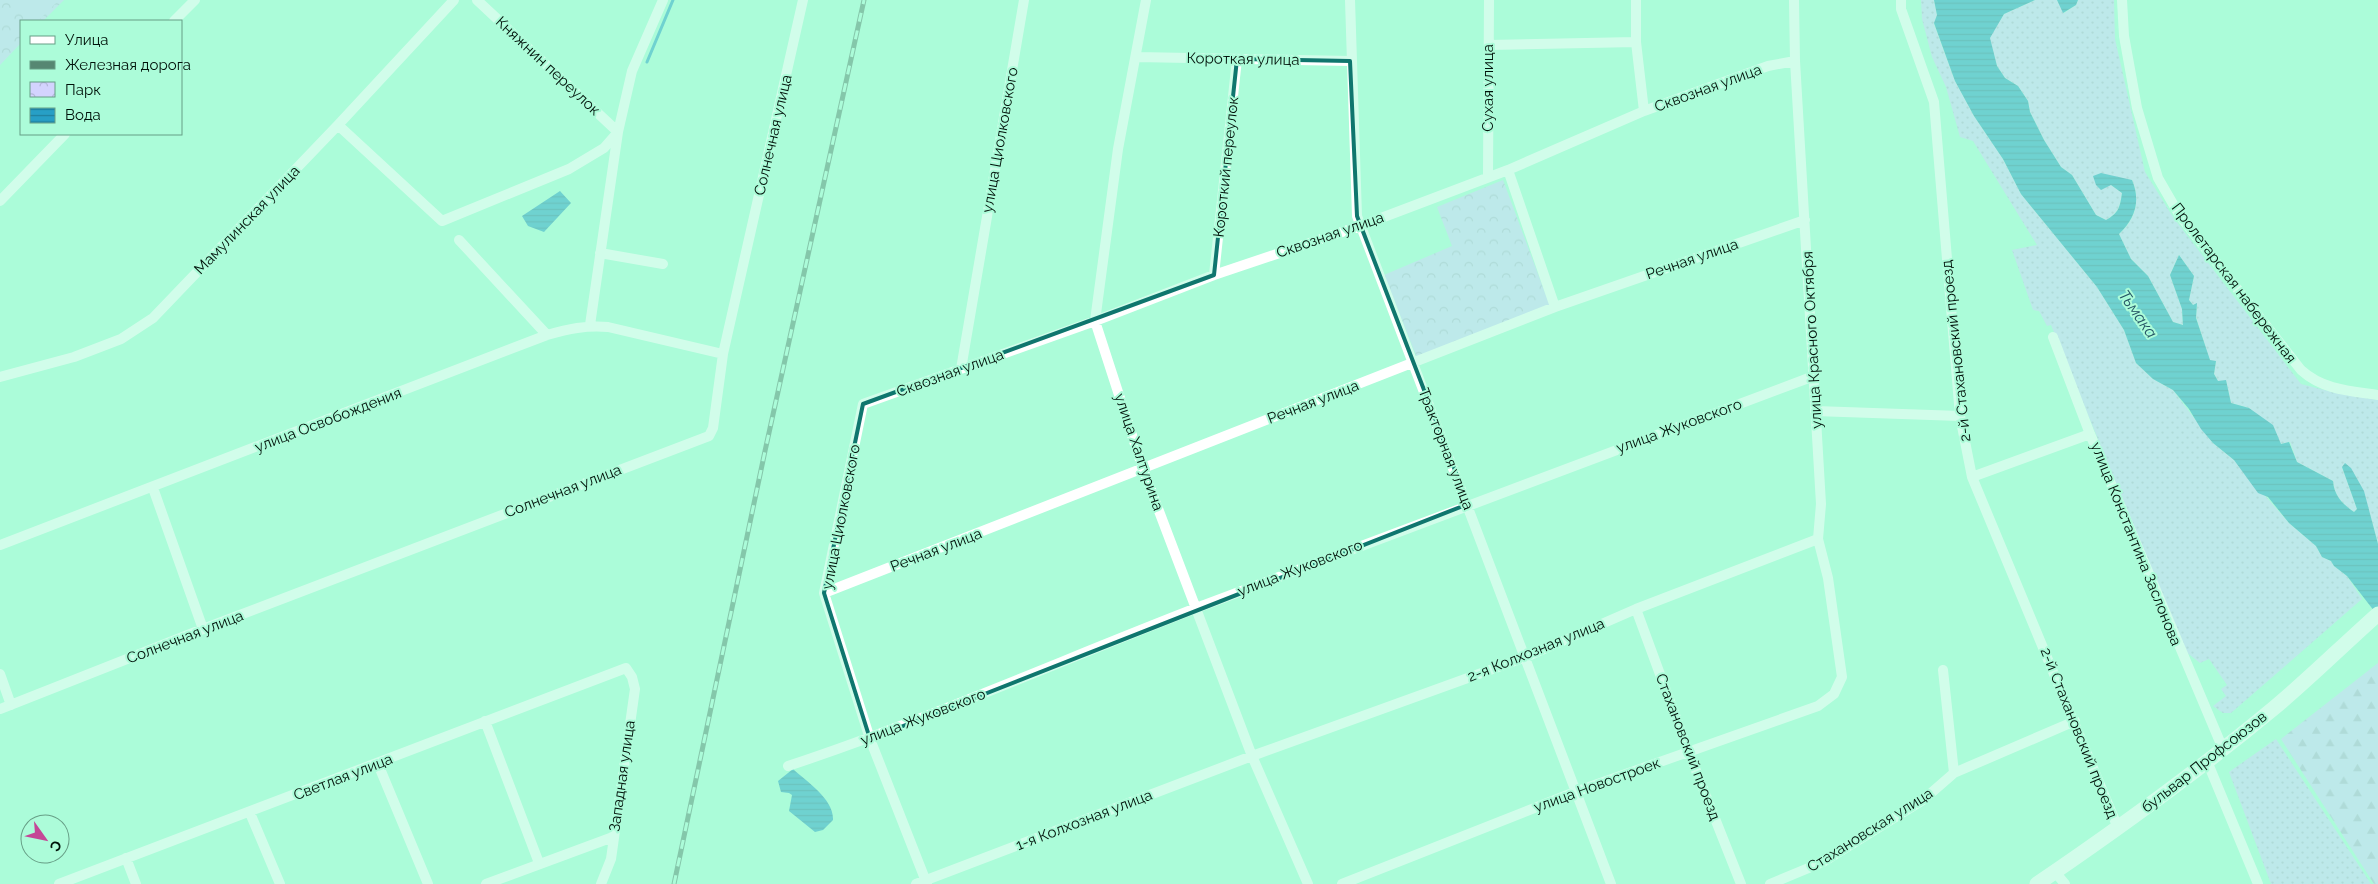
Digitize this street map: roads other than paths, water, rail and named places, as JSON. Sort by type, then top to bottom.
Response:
[{"type":"main road","name":"бульвар Профсоюзов","points":[[2037,884],[2118,828],[2223,749],[2275,706],[2378,614]]},
{"type":"street","points":[[175,20],[195,0]]},
{"type":"street","name":"Мамулинская улица","points":[[0,377],[74,357],[121,339],[153,318],[338,125],[454,0]]},
{"type":"street","name":"Княжнин переулок","points":[[477,0],[618,132]]},
{"type":"street","points":[[663,0],[632,71],[618,132],[590,325],[608,327],[723,354]]},
{"type":"street","name":"Солнечная улица","points":[[0,709],[203,629],[709,436],[714,428],[723,354],[803,0]]},
{"type":"street","name":"улица Циолковского","points":[[961,369],[1024,0]]},
{"type":"street","name":"улица Халтурина","points":[[1146,0],[1118,149],[1095,321],[1142,469],[1252,756],[1308,884]]},
{"type":"street","name":"Тракторная улица","points":[[1350,0],[1350,60],[1356,216],[1468,504],[1611,884]]},
{"type":"street","name":"Сухая улица","points":[[1488,176],[1489,0]]},
{"type":"street","points":[[1636,0],[1636,42],[1644,112]]},
{"type":"street","name":"улица Красного Октября","points":[[1794,0],[1795,61],[1821,504],[1818,539],[1828,578],[1842,677]]},
{"type":"street","name":"2-й Стахановский проезд","points":[[1901,0],[1901,9],[1934,102],[1960,416],[1972,477],[2118,828]]},
{"type":"street","name":"Пролетарская набережная","points":[[2122,0],[2124,36],[2137,108],[2158,178],[2180,216],[2301,370],[2318,382],[2332,388],[2378,395]]},
{"type":"street","points":[[1488,45],[1636,42]]},
{"type":"street","name":"Короткая улица","points":[[1136,57],[1350,60]]},
{"type":"street","name":"Короткий переулок","points":[[1214,275],[1237,59]]},
{"type":"street","name":"Сквозная улица","points":[[863,404],[1095,321],[1214,275],[1360,226],[1508,170],[1644,112],[1768,66],[1795,61]]},
{"type":"street","points":[[338,125],[442,220],[569,169],[604,148],[618,132]]},
{"type":"street","points":[[0,201],[64,135]]},
{"type":"street","points":[[1508,170],[1555,307]]},
{"type":"street","name":"Речная улица","points":[[824,593],[1555,307],[1805,220]]},
{"type":"street","points":[[459,240],[547,335]]},
{"type":"street","points":[[600,253],[663,264]]},
{"type":"street","name":"улица Освобождения","points":[[0,545],[153,488],[547,335],[590,325]]},
{"type":"street","name":"улица Константина Заслонова","points":[[2053,337],[2090,434],[2223,749]]},
{"type":"street","name":"улица Жуковского","points":[[788,766],[870,739],[1196,608],[1468,504],[1814,376]]},
{"type":"street","name":"улица Циолковского","points":[[863,404],[824,593],[870,739],[923,883]]},
{"type":"street","points":[[1815,411],[1960,416]]},
{"type":"street","points":[[1972,477],[2090,434]]},
{"type":"street","points":[[153,488],[203,629]]},
{"type":"street","name":"2-я Колхозная улица","points":[[1252,756],[1526,657],[1636,609],[1818,539]]},
{"type":"street","name":"Стахановский проезд","points":[[1636,609],[1689,753],[1741,884]]},
{"type":"street","name":"Светлая улица","points":[[59,884],[626,668]]},
{"type":"street","name":"Западная улица","points":[[601,884],[611,859],[635,689],[632,677],[626,668]]},
{"type":"street","points":[[1943,670],[1954,773]]},
{"type":"street","points":[[0,674],[11,705]]},
{"type":"street","name":"улица Новостроек","points":[[1342,884],[1575,792],[1818,706],[1834,694],[1842,677]]},
{"type":"street","points":[[485,721],[539,863]]},
{"type":"street","name":"Стахановская улица","points":[[1770,884],[1823,862],[1923,800],[1954,773],[2075,721]]},
{"type":"street","name":"1-я Колхозная улица","points":[[923,883],[1252,756]]},
{"type":"street","points":[[2207,761],[2258,884]]},
{"type":"street","points":[[378,764],[428,884]]},
{"type":"street","points":[[250,812],[280,884]]},
{"type":"street","points":[[486,884],[613,837]]},
{"type":"street","points":[[126,858],[136,884]]},
{"type":"street","points":[[2055,872],[2064,884]]},
{"type":"water","name":"Тьмака","points":[[1934,0],[2035,0],[2004,14],[1990,38],[1997,66],[2005,78],[2018,86],[2028,101],[2030,112],[2044,140],[2061,167],[2072,175],[2096,215],[2106,220],[2114,215],[2119,206],[2122,193],[2111,185],[2101,190],[2096,185],[2093,176],[2101,173],[2132,180],[2136,195],[2135,209],[2133,216],[2119,234],[2131,259],[2148,276],[2173,322],[2183,325],[2182,309],[2170,275],[2179,255],[2194,276],[2189,300],[2193,305],[2197,303],[2196,318],[2210,360],[2216,361],[2214,374],[2218,381],[2226,380],[2231,403],[2249,408],[2273,425],[2281,444],[2289,442],[2297,462],[2333,481],[2339,499],[2354,512],[2357,509],[2342,467],[2345,463],[2351,468],[2364,491],[2378,544],[2378,616],[2347,576],[2334,566],[2331,561],[2322,557],[2316,546],[2289,523],[2268,497],[2258,493],[2234,460],[2213,443],[2201,429],[2189,409],[2173,390],[2153,379],[2136,363],[2124,330],[2097,287],[2021,194],[2003,159],[1974,116],[1955,81],[1934,23],[1937,15]]},
{"type":"water","points":[[2057,0],[2078,0],[2076,5],[2063,13]]},
{"type":"water","points":[[560,191],[571,203],[544,232],[528,226],[522,216]]},
{"type":"water","points":[[793,769],[819,792],[829,805],[833,820],[823,830],[815,832],[789,811],[792,795],[781,792],[778,781]]},
{"type":"waterway","points":[[647,62],[673,0]]},
{"type":"railway","points":[[674,884],[765,451],[864,0]]}]
